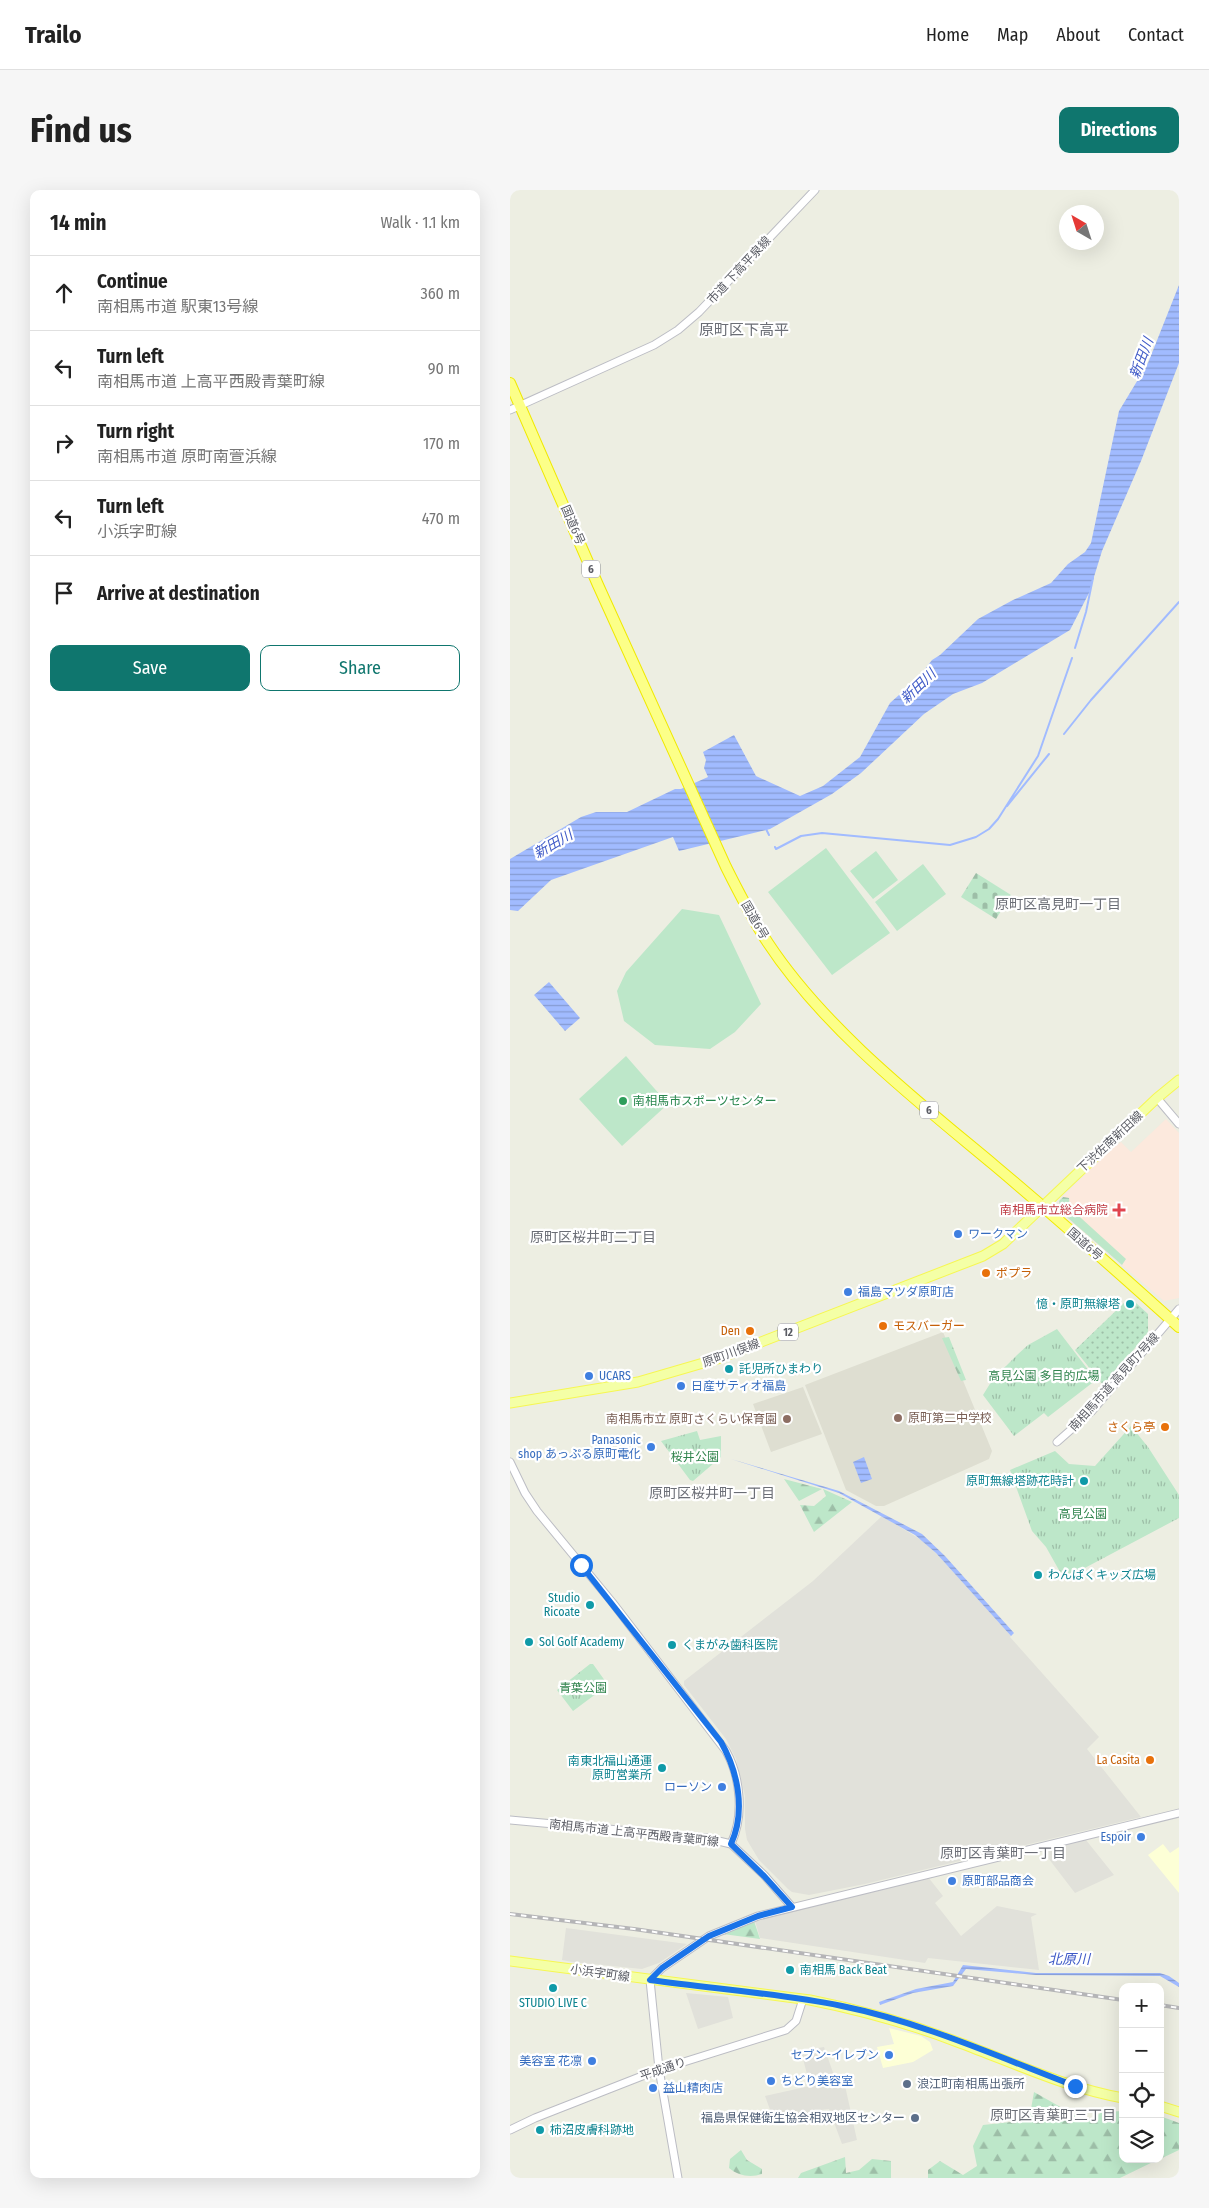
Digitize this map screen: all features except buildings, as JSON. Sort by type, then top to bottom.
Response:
[{"type":"highway","name":"国道6号","points":[[510,383],[515,407],[722,856],[762,933],[811,999],[895,1081],[1043,1207],[1179,1327]]},
{"type":"main road","name":"下渋佐南新田線","points":[[1043,1207],[1157,1098],[1179,1080]]},
{"type":"main road","name":"原町川俣線","points":[[510,1403],[638,1382],[719,1358],[983,1256],[1003,1244],[1043,1207]]},
{"type":"main road","name":"小浜字町線","points":[[510,1961],[803,1999],[879,2015],[961,2043],[1075,2086],[1119,2097]]},
{"type":"main road","points":[[1164,2107],[1179,2112]]},
{"type":"street","name":"市道 下高平泉線","points":[[515,407],[654,345],[678,330],[699,312],[815,190]]},
{"type":"street","points":[[1157,1098],[1179,1124]]},
{"type":"street","name":"南相馬市道 高見町7号線","points":[[1057,1442],[1081,1423],[1179,1309]]},
{"type":"street","points":[[510,1462],[525,1493],[537,1511],[612,1602],[726,1751],[732,1765],[738,1790],[738,1811],[731,1844]]},
{"type":"street","points":[[678,2178],[660,2069],[650,1980],[662,1968],[709,1936],[758,1916],[1179,1813]]},
{"type":"street","name":"南相馬市道 上高平西殿青葉町線","points":[[510,1820],[706,1838],[731,1844],[792,1907]]},
{"type":"street","name":"平成通り","points":[[510,2130],[535,2118],[660,2069],[786,2030],[796,2020],[803,1999]]},
{"type":"shaded area","name":"南相馬市立総合病院","points":[[1166,1119],[1179,1133],[1179,1298],[1164,1301],[1062,1214],[1058,1203],[1112,1148],[1121,1142],[1131,1152]]},
{"type":"shaded area","name":"原町第二中学校","points":[[943,1332],[992,1451],[989,1459],[884,1506],[876,1506],[846,1490],[805,1385]]},
{"type":"shaded area","name":"南相馬市立 原町さくらい保育園","points":[[803,1387],[822,1434],[771,1452],[753,1404]]},
{"type":"shaded area","points":[[882,1516],[923,1541],[936,1553],[1099,1737],[1087,1749],[1141,1817],[865,1884],[809,1895],[792,1892],[759,1860],[747,1840],[745,1796],[736,1759],[726,1739],[684,1685],[684,1681],[813,1581]]},
{"type":"shaded area","points":[[1086,1840],[1114,1875],[1075,1893],[1042,1850]]},
{"type":"shaded area","points":[[1163,1844],[1170,1853],[1179,1847],[1179,1893],[1148,1855]]},
{"type":"shaded area","points":[[928,1877],[943,1896],[935,1903],[961,1936],[997,1906],[1037,1914],[1031,1917],[1039,1970],[928,1958],[925,1963],[760,1938],[755,1921],[796,1909]]},
{"type":"shaded area","points":[[566,1928],[687,1944],[659,1963],[642,1969],[572,1962],[562,1960]]},
{"type":"shaded area","points":[[686,1993],[728,1997],[733,2018],[698,2029]]},
{"type":"shaded area","points":[[889,2028],[921,2036],[930,2042],[933,2050],[913,2062],[883,2068],[877,2047],[894,2044]]},
{"type":"shaded area","points":[[824,2047],[836,2081],[844,2081],[857,2140],[842,2144],[829,2109],[820,2110],[819,2117],[796,2123],[794,2116],[775,2123],[765,2096],[810,2086],[801,2051]]},
{"type":"green space","points":[[826,848],[890,933],[832,975],[768,892]]},
{"type":"green space","points":[[876,851],[898,880],[873,899],[850,871]]},
{"type":"green space","points":[[923,864],[946,894],[897,931],[875,902]]},
{"type":"green space","points":[[976,873],[1011,895],[996,919],[961,897]]},
{"type":"green space","points":[[682,909],[719,915],[761,1004],[735,1032],[710,1049],[655,1045],[624,1021],[617,991],[626,972]]},
{"type":"green space","name":"南相馬市スポーツセンター","points":[[626,1056],[668,1104],[622,1146],[579,1099]]},
{"type":"green space","points":[[1063,1197],[1069,1198],[1070,1208],[1126,1259],[1122,1265],[1061,1212],[1059,1201]]},
{"type":"green space","points":[[1135,1302],[1148,1314],[1148,1332],[1104,1386],[1075,1350],[1124,1303],[1130,1308]]},
{"type":"green space","name":"高見公園 多目的広場","points":[[1057,1329],[1096,1380],[1048,1417],[1044,1413],[1014,1436],[983,1395],[996,1374],[1028,1345]]},
{"type":"green space","points":[[949,1337],[966,1380],[961,1381],[942,1338]]},
{"type":"green space","name":"高見公園","points":[[1131,1426],[1148,1447],[1179,1495],[1179,1518],[1064,1579],[1046,1547],[1032,1531],[1010,1470],[1055,1451],[1069,1464],[1095,1466]]},
{"type":"green space","name":"桜井公園","points":[[697,1431],[700,1440],[721,1436],[721,1457],[693,1481],[690,1480],[661,1441]]},
{"type":"green space","points":[[784,1479],[822,1489],[799,1501]]},
{"type":"green space","points":[[823,1489],[852,1502],[814,1532],[800,1505],[814,1506],[826,1496]]},
{"type":"green space","name":"青葉公園","points":[[590,1664],[593,1664],[608,1685],[573,1711],[557,1690]]},
{"type":"green space","points":[[754,1921],[760,1939],[723,1934]]},
{"type":"green space","points":[[1034,2092],[1087,2122],[1102,2112],[1119,2111],[1119,2163],[1151,2163],[1120,2178],[928,2178],[928,2170],[940,2161],[963,2175],[977,2166],[973,2146],[983,2125],[1029,2120]]},
{"type":"green space","points":[[1164,2117],[1179,2123],[1179,2150],[1164,2157]]},
{"type":"green space","points":[[741,2150],[747,2160],[762,2169],[762,2174],[745,2175],[736,2173],[729,2168],[730,2159]]},
{"type":"green space","points":[[845,2157],[846,2173],[859,2170],[872,2159],[891,2161],[891,2178],[798,2178],[801,2173]]},
{"type":"water","name":"新田川","points":[[1179,285],[1179,363],[1141,461],[1102,551],[1089,593],[1070,630],[982,683],[953,694],[924,714],[861,773],[832,794],[770,829],[679,851],[673,837],[551,880],[518,911],[510,910],[510,859],[581,817],[596,812],[627,812],[675,789],[681,789],[708,777],[704,768],[706,760],[703,752],[734,735],[756,776],[800,796],[823,786],[860,757],[890,703],[918,678],[932,660],[940,655],[978,619],[1013,600],[1051,583],[1068,564],[1085,552],[1091,543],[1119,411],[1148,363]]},
{"type":"water","points":[[549,982],[580,1018],[565,1031],[534,995]]},
{"type":"water","points":[[864,1457],[872,1479],[861,1483],[853,1462]]},
{"type":"water","points":[[731,1459],[839,1491],[922,1534],[945,1556],[1014,1633],[1011,1636],[936,1553],[915,1535],[839,1493]]},
{"type":"water","points":[[963,1965],[1036,1973],[1160,1973],[1169,1976],[1179,1983],[1179,1987],[1160,1976],[1036,1975],[966,1969],[953,1986],[913,1993],[880,2005],[879,2002],[916,1989],[953,1982]]},
{"type":"waterway","points":[[1075,648],[1086,612],[1093,578]]},
{"type":"waterway","points":[[1064,734],[1091,700],[1179,602]]},
{"type":"waterway","points":[[775,847],[776,849],[801,836],[822,833],[950,845],[976,837],[989,829],[998,819],[1038,756],[1072,658]]},
{"type":"waterway","points":[[1007,806],[1049,754]]},
{"type":"waterway","points":[[766,829],[769,835]]},
{"type":"railway","points":[[510,1914],[634,1929],[1119,1999]]},
{"type":"railway","points":[[1164,2006],[1179,2008]]},
{"type":"place","name":"南相馬市スポーツセンター","points":[[623,1101]]},
{"type":"place","name":"南相馬市立総合病院","points":[[1119,1210]]},
{"type":"place","name":"ワークマン","points":[[958,1234]]},
{"type":"place","name":"ポプラ","points":[[986,1273]]},
{"type":"place","name":"福島マツダ原町店","points":[[848,1292]]},
{"type":"place","name":"憶・原町無線塔","points":[[1130,1304]]},
{"type":"place","name":"モスバーガー","points":[[883,1326]]},
{"type":"place","name":"Den","points":[[750,1331]]},
{"type":"place","name":"託児所ひまわり","points":[[729,1369]]},
{"type":"place","name":"UCARS","points":[[589,1376]]},
{"type":"place","name":"日産サティオ福島","points":[[681,1386]]},
{"type":"place","name":"原町第二中学校","points":[[898,1418]]},
{"type":"place","name":"南相馬市立 原町さくらい保育園","points":[[787,1419]]},
{"type":"place","name":"さくら亭","points":[[1165,1427]]},
{"type":"place","name":"Panasonic shop あっぷる原町電化","points":[[651,1447]]},
{"type":"place","name":"原町無線塔跡花時計","points":[[1084,1481]]},
{"type":"place","name":"わんぱくキッズ広場","points":[[1038,1575]]},
{"type":"place","name":"Studio Ricoate","points":[[590,1605]]},
{"type":"place","name":"Sol Golf Academy","points":[[529,1642]]},
{"type":"place","name":"くまがみ歯科医院","points":[[672,1645]]},
{"type":"place","name":"La Casita","points":[[1150,1760]]},
{"type":"place","name":"南東北福山通運 原町営業所","points":[[662,1768]]},
{"type":"place","name":"ローソン","points":[[722,1787]]},
{"type":"place","name":"Espoir","points":[[1141,1837]]},
{"type":"place","name":"原町部品商会","points":[[952,1881]]},
{"type":"place","name":"南相馬 Back Beat","points":[[790,1970]]},
{"type":"place","name":"STUDIO LIVE C","points":[[553,1988]]},
{"type":"place","name":"セブン-イレブン","points":[[889,2055]]},
{"type":"place","name":"美容室 花凛","points":[[592,2061]]},
{"type":"place","name":"ちどり美容室","points":[[771,2081]]},
{"type":"place","name":"浪江町南相馬出張所","points":[[907,2084]]},
{"type":"place","name":"益山精肉店","points":[[653,2088]]},
{"type":"place","name":"福島県保健衛生協会相双地区センター","points":[[915,2118]]},
{"type":"place","name":"柿沼皮膚科跡地","points":[[540,2130]]},
{"type":"district","name":"原町区下高平","points":[[744,330]]},
{"type":"district","name":"原町区高見町一丁目","points":[[1058,904]]},
{"type":"district","name":"原町区桜井町二丁目","points":[[593,1237]]},
{"type":"district","name":"原町区桜井町一丁目","points":[[712,1493]]},
{"type":"district","name":"原町区青葉町一丁目","points":[[1003,1853]]},
{"type":"district","name":"原町区青葉町三丁目","points":[[1053,2115]]},
{"type":"route","points":[[581,1565],[721,1742],[730,1758],[736,1778],[739,1800],[734,1838],[731,1844],[747,1858],[792,1907],[758,1916],[709,1936],[655,1973],[650,1980],[810,2000],[843,2006],[879,2015],[949,2039],[1075,2086]]},
{"type":"water label","name":"北原川","points":[[1069,1959]]}]
